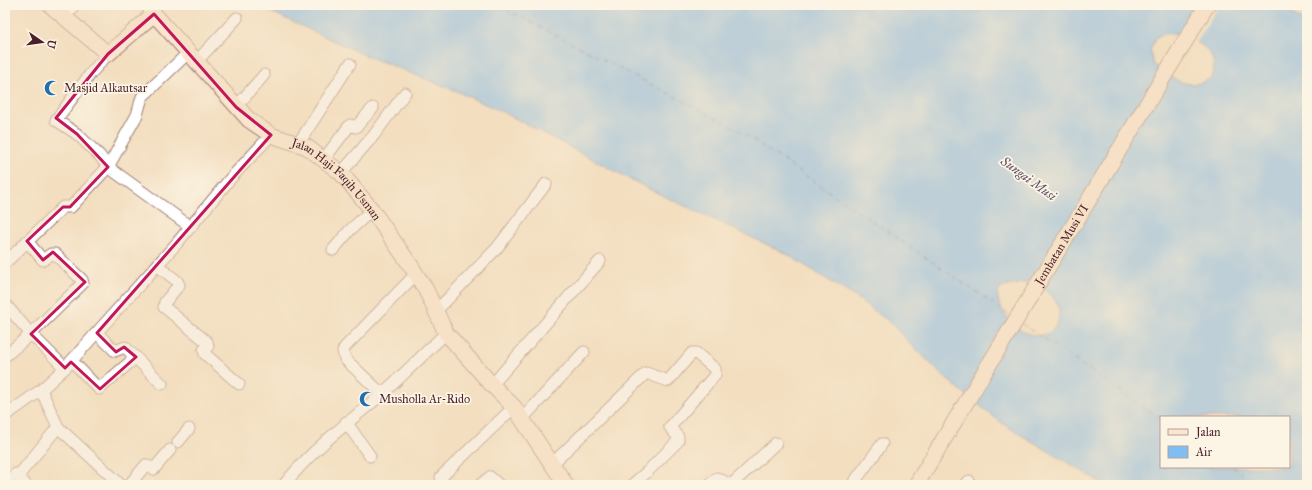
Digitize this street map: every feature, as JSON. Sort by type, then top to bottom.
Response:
[{"type":"street","points":[[50,5],[70,11],[108,54],[91,73],[56,120],[77,134],[100,156],[108,167],[191,227]]},
{"type":"street","name":"Jembatan Musi VI","points":[[916,485],[1207,5]]},
{"type":"street","name":"Jalan Haji Faqih Usman","points":[[108,54],[149,10],[249,120],[270,135],[307,147],[341,173],[372,210],[414,270],[446,333],[514,409],[566,485]]},
{"type":"street","points":[[5,263],[64,207],[71,206],[108,167],[136,115],[142,98],[192,58],[236,18]]},
{"type":"street","points":[[298,144],[350,64]]},
{"type":"street","points":[[236,107],[264,75]]},
{"type":"street","points":[[341,173],[374,135],[405,93]]},
{"type":"street","points":[[324,159],[350,125],[356,127],[373,108]]},
{"type":"street","points":[[5,412],[9,413],[41,390],[69,365],[158,266],[270,135]]},
{"type":"street","points":[[436,311],[497,248],[546,184]]},
{"type":"street","points":[[333,250],[350,230],[372,210]]},
{"type":"street","points":[[5,356],[33,336],[82,285],[83,282],[54,254],[42,260],[28,241]]},
{"type":"street","points":[[492,385],[600,261]]},
{"type":"street","points":[[158,266],[178,283],[179,287],[165,302],[165,309],[207,342],[208,346],[204,350],[205,354],[239,384]]},
{"type":"street","points":[[382,394],[345,359],[343,351],[414,270]]},
{"type":"street","points":[[5,304],[45,348],[86,378],[98,389],[100,389],[136,357]]},
{"type":"street","points":[[97,333],[116,351],[123,347],[136,357],[162,384]]},
{"type":"street","points":[[284,485],[315,450],[346,422],[382,394],[446,333]]},
{"type":"street","points":[[444,485],[441,477],[514,409],[584,352]]},
{"type":"street","points":[[552,463],[646,372],[668,381],[692,353],[696,353],[715,368],[715,375],[670,427],[678,437],[678,442],[632,485]]},
{"type":"street","points":[[41,390],[58,427],[121,485]]},
{"type":"street","points":[[346,422],[370,456]]},
{"type":"street","points":[[18,476],[58,427]]},
{"type":"street","points":[[178,442],[189,429]]},
{"type":"street","points":[[709,485],[717,478],[731,485],[776,443]]},
{"type":"street","points":[[852,485],[882,444]]},
{"type":"street","points":[[129,485],[146,465],[153,469],[170,450]]},
{"type":"street","points":[[5,483],[14,474],[18,476],[26,485]]},
{"type":"street","points":[[480,485],[490,477],[499,485]]},
{"type":"highlighted area","points":[[154,14],[236,107],[271,135],[97,333],[116,352],[124,347],[136,357],[100,389],[71,362],[65,368],[31,334],[85,282],[53,252],[43,260],[27,241],[63,207],[70,207],[108,167],[77,134],[56,118],[108,54]]},
{"type":"water","name":"Sungai Musi","points":[[256,5],[1278,5],[1307,23],[1307,485],[1105,485],[1003,424],[944,377],[887,320],[857,298],[785,253],[649,189],[507,114],[454,90],[360,53]],"holes":[[[1176,33],[1191,39],[1205,48],[1213,61],[1211,78],[1196,84],[1188,84],[1174,79],[1154,65],[1150,51],[1156,37],[1164,34]],[[1027,282],[1043,288],[1054,298],[1058,309],[1058,320],[1054,329],[1046,334],[1035,335],[1021,330],[1009,320],[998,300],[999,290],[1004,287]]]},
{"type":"pier","points":[[1200,5],[1219,5],[1196,43],[1187,39]]},
{"type":"ferry route","points":[[498,5],[737,129],[1010,315]]},
{"type":"ferry route","points":[[1022,324],[1160,418]]},
{"type":"ferry route","points":[[1233,468],[1258,485]]},
{"type":"place","name":"Masjid Alkautsar","points":[[52,88]]},
{"type":"place","name":"Musholla Ar-Rido","points":[[367,399]]}]
